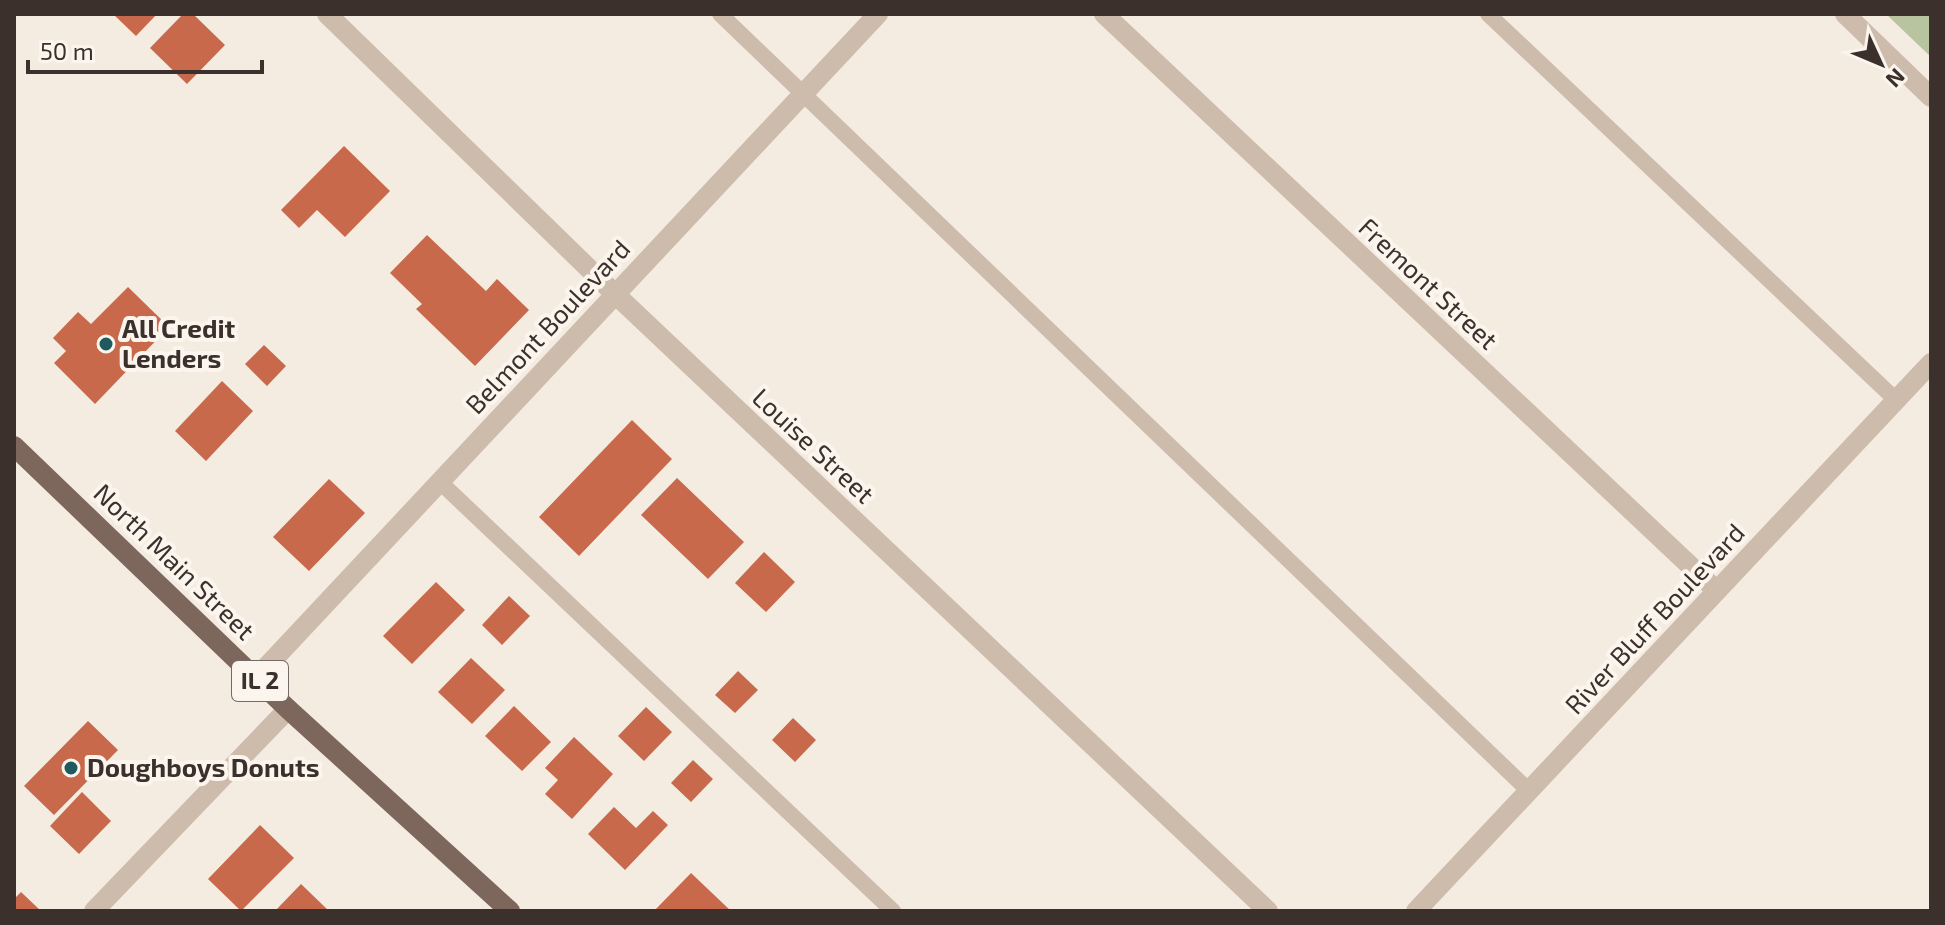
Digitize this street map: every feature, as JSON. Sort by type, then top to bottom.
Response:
[{"type":"main road","name":"North Main Street","points":[[14,446],[288,709],[510,911]]},
{"type":"street","name":"Louise Street","points":[[327,14],[614,293],[1268,911]]},
{"type":"street","name":"Belmont Boulevard","points":[[257,677],[878,14]]},
{"type":"street","name":"Fremont Street","points":[[1104,14],[1717,591]]},
{"type":"street","points":[[1845,14],[1931,97]]},
{"type":"street","name":"River Bluff Boulevard","points":[[1416,911],[1931,363]]},
{"type":"street","points":[[94,911],[288,709]]},
{"type":"lane","points":[[720,14],[1529,791]]},
{"type":"lane","points":[[1488,14],[1896,400]]},
{"type":"lane","points":[[439,481],[893,911]]},
{"type":"green space","points":[[1886,14],[1931,14],[1931,57]]},
{"type":"building","points":[[113,14],[157,14],[136,36]]},
{"type":"building","points":[[183,14],[193,14],[225,45],[187,84],[150,48]]},
{"type":"building","points":[[344,146],[390,191],[345,237],[317,210],[299,228],[281,210]]},
{"type":"building","points":[[427,235],[486,291],[497,279],[529,310],[475,366],[416,309],[422,304],[390,273]]},
{"type":"building","name":"All Credit Lenders","points":[[128,287],[169,327],[95,404],[54,363],[66,351],[53,338],[78,312],[91,324]]},
{"type":"building","points":[[264,345],[286,366],[267,386],[245,364]]},
{"type":"building","points":[[222,381],[253,411],[206,461],[175,431]]},
{"type":"building","points":[[632,420],[672,459],[579,556],[539,517]]},
{"type":"building","points":[[677,478],[744,542],[708,579],[641,515]]},
{"type":"building","points":[[329,479],[365,513],[309,571],[273,537]]},
{"type":"building","points":[[764,552],[795,582],[766,612],[735,583]]},
{"type":"building","points":[[436,582],[465,610],[412,664],[383,636]]},
{"type":"building","points":[[509,596],[530,616],[502,645],[482,625]]},
{"type":"building","points":[[471,658],[505,690],[472,724],[438,692]]},
{"type":"building","points":[[738,671],[758,690],[735,713],[715,695]]},
{"type":"building","points":[[514,706],[551,742],[522,771],[485,736]]},
{"type":"building","points":[[646,707],[672,732],[644,761],[618,736]]},
{"type":"building","points":[[793,718],[816,740],[795,762],[772,740]]},
{"type":"building","name":"Doughboys Donuts","points":[[88,721],[118,750],[54,815],[24,786]]},
{"type":"building","points":[[574,737],[613,774],[572,819],[545,794],[558,780],[545,768]]},
{"type":"building","points":[[693,760],[713,779],[691,802],[671,783]]},
{"type":"building","points":[[82,792],[111,821],[79,854],[50,826]]},
{"type":"building","points":[[614,807],[636,828],[653,811],[668,825],[625,870],[588,834]]},
{"type":"building","points":[[260,825],[294,858],[241,911],[208,879]]},
{"type":"building","points":[[691,873],[731,911],[654,911]]},
{"type":"building","points":[[301,884],[329,911],[275,911]]},
{"type":"building","points":[[21,892],[41,911],[14,911],[14,899]]},
{"type":"place","name":"All Credit Lenders","points":[[106,344]]},
{"type":"place","name":"Doughboys Donuts","points":[[71,768]]}]
